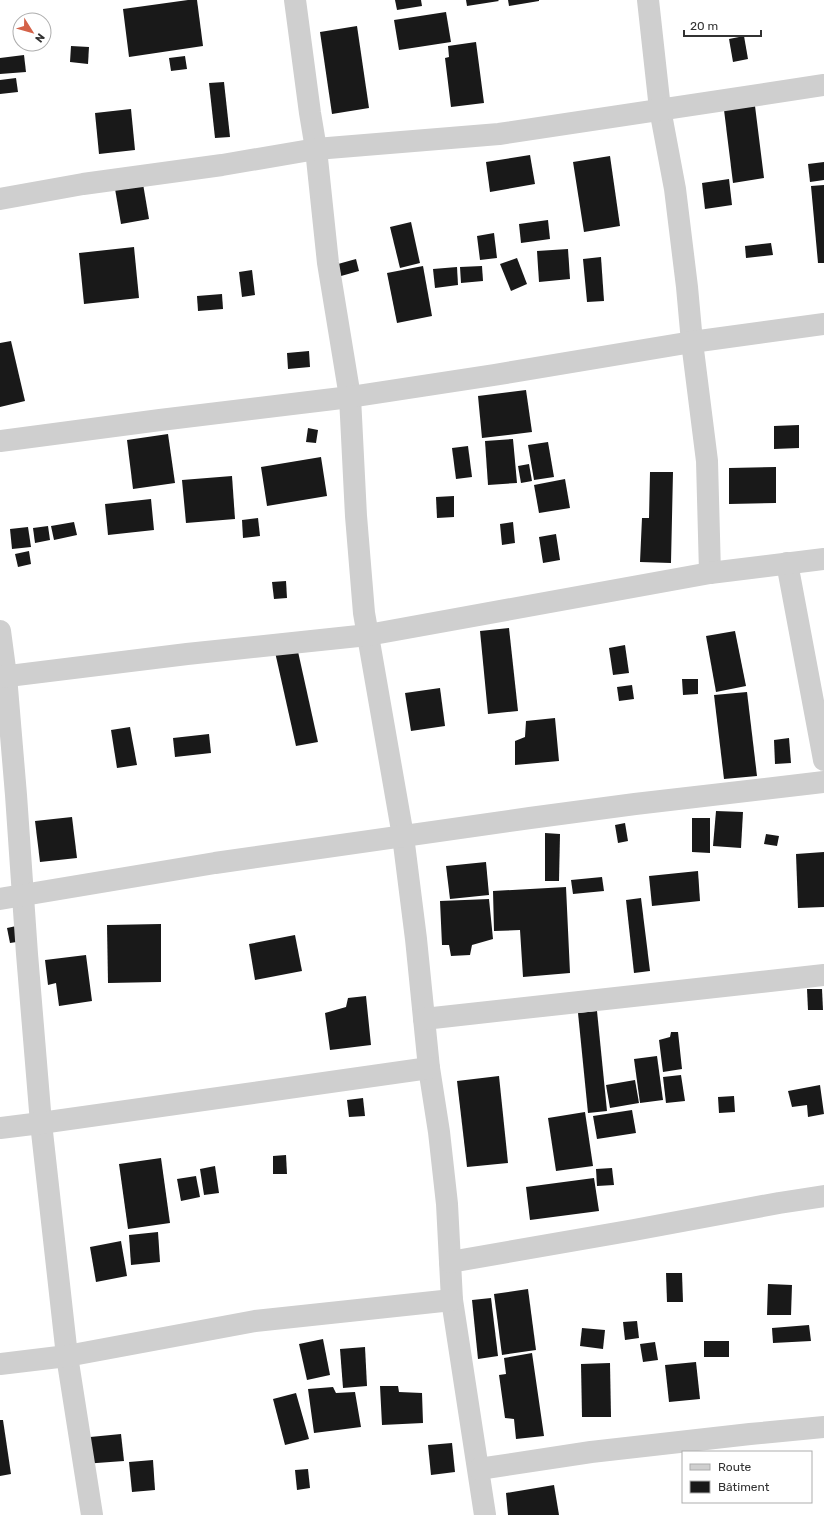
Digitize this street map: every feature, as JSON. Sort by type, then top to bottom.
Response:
[{"type":"street","points":[[295,0],[316,149],[328,263],[350,397],[356,516],[364,613],[403,836],[416,939],[429,1068],[439,1132],[447,1204],[452,1300],[485,1515]]},
{"type":"street","points":[[648,0],[660,109],[675,189],[688,287],[692,342],[707,461],[710,573]]},
{"type":"street","points":[[0,199],[83,184],[222,165],[316,149],[498,134],[824,85]]},
{"type":"street","points":[[0,440],[350,397],[692,342],[824,324]]},
{"type":"street","points":[[3,676],[194,653],[368,635],[710,573],[824,559]]},
{"type":"street","points":[[787,563],[824,760]]},
{"type":"street","points":[[0,631],[41,1123],[66,1356],[92,1515]]},
{"type":"street","points":[[0,899],[215,863],[403,836],[636,804],[824,782]]},
{"type":"street","points":[[424,1019],[824,975]]},
{"type":"street","points":[[0,1128],[429,1068]]},
{"type":"street","points":[[450,1262],[824,1196]]},
{"type":"street","points":[[0,1364],[66,1356],[255,1321],[452,1300]]},
{"type":"street","points":[[479,1469],[590,1452],[824,1427]]},
{"type":"building","points":[[197,0],[203,46],[129,57],[123,9]]},
{"type":"building","points":[[395,0],[421,0],[422,6],[397,10]]},
{"type":"building","points":[[466,0],[498,0],[499,1],[467,6]]},
{"type":"building","points":[[508,0],[539,0],[539,1],[509,6]]},
{"type":"building","points":[[446,12],[451,42],[399,50],[394,20]]},
{"type":"building","points":[[357,26],[369,108],[332,114],[320,32]]},
{"type":"building","points":[[744,36],[748,59],[733,62],[729,39]]},
{"type":"building","points":[[476,42],[484,103],[451,107],[445,58],[449,57],[448,46]]},
{"type":"building","points":[[71,46],[89,47],[88,64],[70,62]]},
{"type":"building","points":[[24,55],[26,72],[0,74],[0,58]]},
{"type":"building","points":[[185,56],[187,69],[171,71],[169,58]]},
{"type":"building","points":[[16,78],[18,92],[0,94],[0,80]]},
{"type":"building","points":[[224,82],[230,137],[215,138],[209,83]]},
{"type":"building","points":[[755,106],[764,178],[733,183],[724,110]]},
{"type":"building","points":[[131,109],[135,150],[99,154],[95,113]]},
{"type":"building","points":[[530,155],[535,184],[490,192],[486,162]]},
{"type":"building","points":[[610,156],[620,226],[584,232],[573,162]]},
{"type":"building","points":[[824,162],[824,180],[810,182],[808,164]]},
{"type":"building","points":[[142,178],[149,219],[121,224],[114,183]]},
{"type":"building","points":[[729,179],[732,205],[705,209],[702,183]]},
{"type":"building","points":[[824,185],[824,263],[818,263],[811,186]]},
{"type":"building","points":[[548,220],[550,239],[521,243],[519,224]]},
{"type":"building","points":[[411,222],[420,263],[400,268],[390,227]]},
{"type":"building","points":[[494,233],[497,258],[480,260],[477,236]]},
{"type":"building","points":[[771,243],[773,255],[746,258],[745,246]]},
{"type":"building","points":[[134,247],[139,298],[84,304],[79,253]]},
{"type":"building","points":[[568,249],[570,279],[539,282],[537,251]]},
{"type":"building","points":[[601,257],[604,301],[587,302],[583,259]]},
{"type":"building","points":[[517,258],[527,284],[511,291],[500,264]]},
{"type":"building","points":[[356,259],[359,271],[341,276],[338,264]]},
{"type":"building","points":[[423,266],[432,316],[397,323],[387,273]]},
{"type":"building","points":[[482,266],[483,281],[461,283],[460,267]]},
{"type":"building","points":[[457,267],[458,285],[435,288],[433,269]]},
{"type":"building","points":[[252,270],[255,295],[242,297],[239,272]]},
{"type":"building","points":[[222,294],[223,309],[198,311],[197,296]]},
{"type":"building","points":[[11,341],[25,401],[0,407],[0,343]]},
{"type":"building","points":[[309,351],[310,367],[288,369],[287,353]]},
{"type":"building","points":[[526,390],[532,432],[482,438],[478,396]]},
{"type":"building","points":[[799,425],[799,448],[774,449],[774,426]]},
{"type":"building","points":[[308,428],[318,430],[316,443],[306,442]]},
{"type":"building","points":[[168,434],[175,483],[133,489],[127,440]]},
{"type":"building","points":[[513,439],[517,483],[488,485],[485,441]]},
{"type":"building","points":[[548,442],[554,477],[534,480],[528,445]]},
{"type":"building","points":[[468,446],[472,477],[456,479],[452,448]]},
{"type":"building","points":[[321,457],[327,496],[267,506],[261,467]]},
{"type":"building","points":[[529,464],[532,481],[521,483],[518,466]]},
{"type":"building","points":[[776,467],[776,503],[729,504],[729,468]]},
{"type":"building","points":[[650,472],[673,472],[671,563],[640,562],[642,518],[649,518]]},
{"type":"building","points":[[232,476],[235,519],[186,523],[182,480]]},
{"type":"building","points":[[565,479],[570,508],[539,513],[534,485]]},
{"type":"building","points":[[454,496],[454,517],[437,518],[436,497]]},
{"type":"building","points":[[151,499],[154,530],[108,535],[105,504]]},
{"type":"building","points":[[258,518],[260,536],[243,538],[242,520]]},
{"type":"building","points":[[74,522],[77,535],[54,540],[51,526]]},
{"type":"building","points":[[513,522],[515,543],[502,545],[500,524]]},
{"type":"building","points":[[48,526],[50,540],[35,543],[33,528]]},
{"type":"building","points":[[28,527],[31,547],[12,549],[10,529]]},
{"type":"building","points":[[556,534],[560,560],[543,563],[539,537]]},
{"type":"building","points":[[29,551],[31,564],[18,567],[15,554]]},
{"type":"building","points":[[286,581],[287,598],[274,599],[272,582]]},
{"type":"building","points":[[509,628],[518,711],[488,714],[480,631]]},
{"type":"building","points":[[735,631],[746,686],[716,692],[706,636]]},
{"type":"building","points":[[625,645],[629,673],[613,675],[609,648]]},
{"type":"building","points":[[297,647],[318,742],[296,746],[275,652]]},
{"type":"building","points":[[682,679],[698,679],[698,694],[683,695]]},
{"type":"building","points":[[632,685],[634,699],[619,701],[617,687]]},
{"type":"building","points":[[440,688],[445,726],[411,731],[405,693]]},
{"type":"building","points":[[747,692],[757,776],[724,779],[714,695]]},
{"type":"building","points":[[555,718],[559,761],[515,765],[515,741],[525,737],[526,721]]},
{"type":"building","points":[[130,727],[137,765],[117,768],[111,730]]},
{"type":"building","points":[[209,734],[211,753],[175,757],[173,738]]},
{"type":"building","points":[[789,738],[791,763],[775,764],[774,740]]},
{"type":"building","points":[[716,811],[743,812],[741,848],[713,846]]},
{"type":"building","points":[[72,817],[77,858],[40,862],[35,821]]},
{"type":"building","points":[[692,818],[710,818],[710,853],[692,852]]},
{"type":"building","points":[[625,823],[628,841],[618,843],[615,825]]},
{"type":"building","points":[[545,833],[560,834],[559,881],[545,881]]},
{"type":"building","points":[[766,834],[779,836],[777,846],[764,844]]},
{"type":"building","points":[[824,852],[824,907],[798,908],[796,854]]},
{"type":"building","points":[[486,862],[489,895],[450,899],[446,866]]},
{"type":"building","points":[[698,871],[700,901],[652,906],[649,876]]},
{"type":"building","points":[[602,877],[604,891],[573,894],[571,880]]},
{"type":"building","points":[[566,887],[570,973],[523,977],[520,930],[494,931],[493,891]]},
{"type":"building","points":[[641,898],[650,971],[634,973],[626,900]]},
{"type":"building","points":[[489,899],[493,939],[472,945],[470,955],[451,956],[449,945],[442,945],[440,901]]},
{"type":"building","points":[[161,924],[161,982],[108,983],[107,925]]},
{"type":"building","points":[[21,925],[23,941],[10,943],[7,928]]},
{"type":"building","points":[[295,935],[302,971],[255,980],[249,944]]},
{"type":"building","points":[[86,955],[92,1001],[59,1006],[56,983],[48,985],[45,960]]},
{"type":"building","points":[[807,989],[822,989],[823,1010],[808,1010]]},
{"type":"building","points":[[366,996],[371,1045],[330,1050],[325,1013],[346,1007],[348,998]]},
{"type":"building","points":[[597,1011],[607,1111],[588,1113],[578,1013]]},
{"type":"building","points":[[671,1032],[678,1032],[682,1069],[663,1072],[659,1040],[670,1037]]},
{"type":"building","points":[[657,1056],[663,1100],[640,1103],[634,1059]]},
{"type":"building","points":[[681,1075],[685,1101],[666,1103],[663,1077]]},
{"type":"building","points":[[499,1076],[508,1163],[467,1167],[457,1081]]},
{"type":"building","points":[[635,1080],[639,1103],[610,1108],[606,1085]]},
{"type":"building","points":[[820,1085],[824,1114],[808,1117],[807,1105],[792,1107],[788,1091]]},
{"type":"building","points":[[734,1096],[735,1112],[719,1113],[718,1097]]},
{"type":"building","points":[[363,1098],[365,1116],[349,1117],[347,1100]]},
{"type":"building","points":[[632,1110],[636,1133],[597,1139],[593,1116]]},
{"type":"building","points":[[585,1112],[593,1166],[556,1171],[548,1118]]},
{"type":"building","points":[[286,1155],[287,1174],[273,1174],[273,1156]]},
{"type":"building","points":[[161,1158],[170,1223],[128,1229],[119,1164]]},
{"type":"building","points":[[215,1166],[219,1193],[204,1195],[200,1169]]},
{"type":"building","points":[[612,1168],[614,1185],[597,1186],[596,1169]]},
{"type":"building","points":[[196,1176],[200,1197],[181,1201],[177,1179]]},
{"type":"building","points":[[594,1178],[599,1211],[530,1220],[526,1187]]},
{"type":"building","points":[[158,1232],[160,1262],[131,1265],[129,1235]]},
{"type":"building","points":[[121,1241],[127,1276],[96,1282],[90,1247]]},
{"type":"building","points":[[666,1273],[682,1273],[683,1302],[667,1302]]},
{"type":"building","points":[[768,1284],[792,1285],[791,1315],[767,1315]]},
{"type":"building","points":[[528,1289],[536,1350],[502,1355],[494,1294]]},
{"type":"building","points":[[491,1298],[498,1356],[478,1359],[472,1300]]},
{"type":"building","points":[[637,1321],[639,1338],[625,1340],[623,1322]]},
{"type":"building","points":[[809,1325],[811,1341],[773,1343],[772,1328]]},
{"type":"building","points":[[582,1328],[605,1330],[603,1349],[580,1346]]},
{"type":"building","points":[[323,1339],[330,1375],[307,1380],[299,1344]]},
{"type":"building","points":[[704,1341],[729,1341],[729,1357],[704,1357]]},
{"type":"building","points":[[655,1342],[658,1360],[643,1362],[640,1344]]},
{"type":"building","points":[[365,1347],[367,1386],[343,1388],[340,1349]]},
{"type":"building","points":[[532,1353],[544,1436],[516,1439],[514,1419],[505,1418],[499,1375],[506,1374],[504,1358]]},
{"type":"building","points":[[696,1362],[700,1399],[669,1402],[665,1365]]},
{"type":"building","points":[[610,1363],[611,1417],[582,1417],[581,1364]]},
{"type":"building","points":[[380,1386],[398,1386],[399,1392],[422,1393],[423,1423],[382,1425]]},
{"type":"building","points":[[333,1387],[336,1393],[355,1392],[361,1427],[314,1433],[308,1389]]},
{"type":"building","points":[[296,1393],[309,1439],[285,1445],[273,1399]]},
{"type":"building","points":[[0,1420],[3,1420],[11,1474],[0,1476]]},
{"type":"building","points":[[121,1434],[124,1461],[83,1464],[80,1438]]},
{"type":"building","points":[[452,1443],[455,1472],[431,1475],[428,1445]]},
{"type":"building","points":[[153,1460],[155,1490],[132,1492],[129,1462]]},
{"type":"building","points":[[308,1469],[310,1488],[297,1490],[295,1470]]},
{"type":"building","points":[[554,1485],[559,1515],[508,1515],[506,1493]]}]
